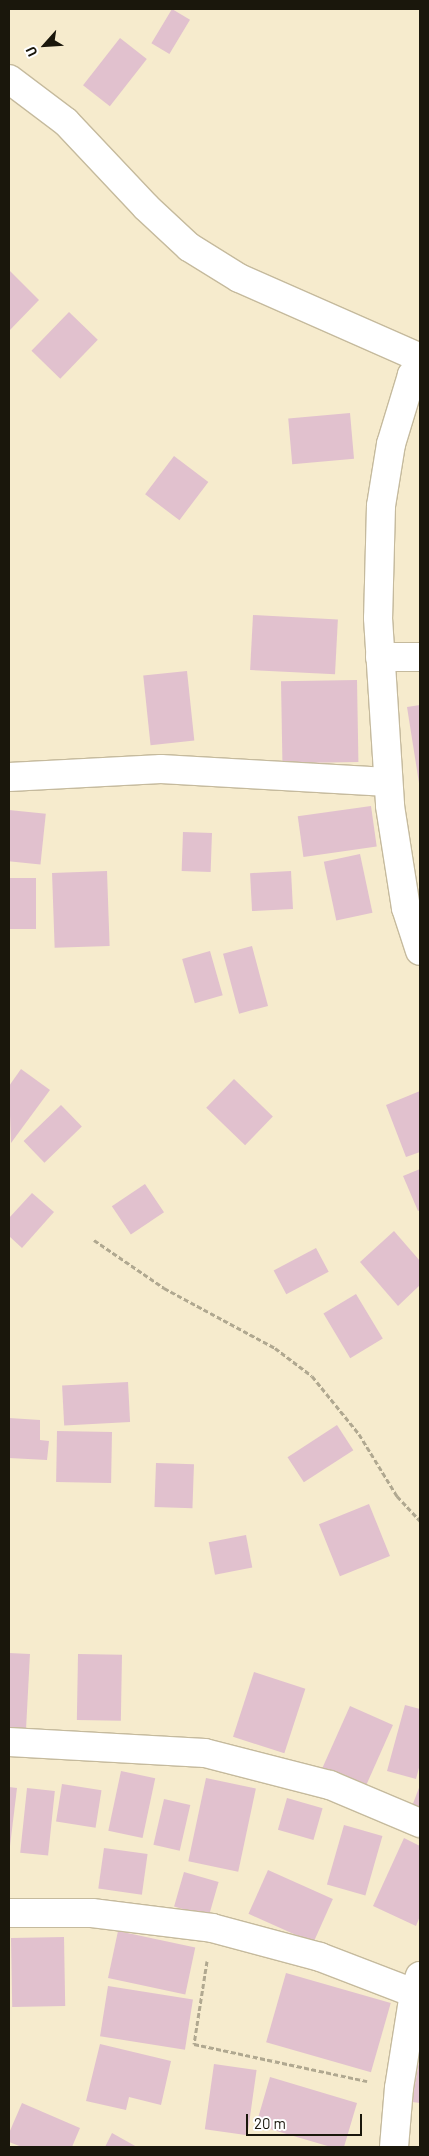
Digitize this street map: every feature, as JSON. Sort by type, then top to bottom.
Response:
[{"type":"street","points":[[9,79],[66,122],[146,207],[190,247],[239,278],[420,358]]},
{"type":"street","points":[[420,365],[412,375],[391,444],[381,506],[380,657],[388,782],[406,908],[420,951]]},
{"type":"street","points":[[380,657],[420,657]]},
{"type":"street","points":[[9,777],[161,769],[388,782]]},
{"type":"street","points":[[9,1742],[205,1752],[330,1785],[420,1823]]},
{"type":"street","points":[[9,1913],[92,1913],[212,1928],[417,1984],[399,2088],[394,2147]]},
{"type":"path","points":[[94,1240],[164,1288],[275,1348],[312,1376],[359,1434],[397,1496],[420,1521]]},
{"type":"path","points":[[212,1928],[194,2044],[399,2088]]},
{"type":"building","points":[[172,9],[190,20],[169,54],[151,43]]},
{"type":"building","points":[[120,38],[147,59],[110,106],[83,85]]},
{"type":"building","points":[[9,270],[39,300],[9,331]]},
{"type":"building","points":[[69,312],[98,340],[60,379],[31,351]]},
{"type":"building","points":[[350,413],[354,459],[292,464],[288,418]]},
{"type":"building","points":[[174,456],[208,482],[179,520],[145,494]]},
{"type":"building","points":[[253,615],[338,619],[335,674],[250,670]]},
{"type":"building","points":[[187,671],[194,741],[151,745],[143,676]]},
{"type":"building","points":[[357,680],[358,762],[282,763],[281,681]]},
{"type":"building","points":[[420,705],[420,783],[419,783],[407,707]]},
{"type":"building","points":[[371,806],[377,847],[303,857],[298,816]]},
{"type":"building","points":[[9,810],[46,814],[40,865],[9,861]]},
{"type":"building","points":[[183,832],[212,833],[211,872],[182,871]]},
{"type":"building","points":[[360,854],[372,913],[336,920],[324,862]]},
{"type":"building","points":[[107,871],[110,946],[55,948],[52,873]]},
{"type":"building","points":[[291,871],[293,909],[252,911],[250,873]]},
{"type":"building","points":[[9,878],[36,878],[36,929],[9,929]]},
{"type":"building","points":[[252,946],[268,1006],[239,1014],[223,954]]},
{"type":"building","points":[[210,951],[223,995],[195,1003],[182,959]]},
{"type":"building","points":[[21,1069],[50,1090],[11,1143],[9,1086]]},
{"type":"building","points":[[234,1079],[273,1117],[245,1145],[206,1108]]},
{"type":"building","points":[[420,1091],[420,1152],[406,1157],[386,1105]]},
{"type":"building","points":[[61,1105],[82,1127],[44,1163],[24,1141]]},
{"type":"building","points":[[420,1169],[420,1210],[418,1211],[403,1176]]},
{"type":"building","points":[[145,1184],[164,1212],[131,1235],[112,1206]]},
{"type":"building","points":[[32,1193],[54,1212],[22,1248],[9,1236],[9,1218]]},
{"type":"building","points":[[394,1231],[420,1261],[420,1285],[398,1306],[360,1262]]},
{"type":"building","points":[[316,1248],[329,1272],[286,1294],[274,1271]]},
{"type":"building","points":[[356,1294],[383,1339],[350,1358],[323,1314]]},
{"type":"building","points":[[128,1382],[130,1422],[64,1425],[62,1385]]},
{"type":"building","points":[[9,1418],[40,1420],[40,1440],[49,1441],[47,1460],[9,1458]]},
{"type":"building","points":[[337,1425],[353,1450],[304,1482],[288,1457]]},
{"type":"building","points":[[57,1431],[112,1432],[111,1483],[56,1482]]},
{"type":"building","points":[[156,1463],[194,1464],[192,1508],[154,1507]]},
{"type":"building","points":[[369,1504],[390,1556],[340,1576],[319,1524]]},
{"type":"building","points":[[246,1535],[252,1567],[215,1575],[209,1542]]},
{"type":"building","points":[[9,1653],[30,1654],[26,1732],[9,1731]]},
{"type":"building","points":[[78,1654],[122,1655],[121,1721],[77,1720]]},
{"type":"building","points":[[254,1672],[305,1689],[284,1753],[233,1737]]},
{"type":"building","points":[[405,1705],[420,1709],[420,1764],[416,1779],[387,1771]]},
{"type":"building","points":[[350,1706],[393,1725],[364,1790],[321,1771]]},
{"type":"building","points":[[121,1771],[155,1778],[143,1838],[108,1831]]},
{"type":"building","points":[[206,1778],[256,1789],[238,1872],[188,1861]]},
{"type":"building","points":[[62,1784],[102,1790],[96,1828],[56,1822]]},
{"type":"building","points":[[420,1785],[420,1812],[411,1809]]},
{"type":"building","points":[[9,1787],[17,1788],[10,1846],[9,1846]]},
{"type":"building","points":[[27,1788],[55,1791],[48,1856],[20,1853]]},
{"type":"building","points":[[287,1798],[323,1808],[313,1840],[278,1830]]},
{"type":"building","points":[[164,1799],[190,1805],[180,1851],[153,1845]]},
{"type":"building","points":[[344,1825],[382,1836],[365,1896],[327,1885]]},
{"type":"building","points":[[404,1838],[420,1846],[420,1916],[416,1926],[373,1906]]},
{"type":"building","points":[[104,1848],[148,1854],[142,1895],[98,1889]]},
{"type":"building","points":[[268,1870],[333,1899],[313,1943],[248,1914]]},
{"type":"building","points":[[184,1872],[219,1882],[209,1917],[174,1907]]},
{"type":"building","points":[[118,1931],[195,1947],[185,1994],[108,1978]]},
{"type":"building","points":[[64,1937],[65,2006],[12,2007],[11,1938]]},
{"type":"building","points":[[286,1973],[391,2003],[371,2072],[266,2042]]},
{"type":"building","points":[[108,1986],[193,1999],[185,2050],[100,2036]]},
{"type":"building","points":[[100,2044],[171,2061],[161,2105],[129,2097],[126,2110],[86,2101]]},
{"type":"building","points":[[420,2061],[420,2103],[412,2102]]},
{"type":"building","points":[[214,2064],[257,2070],[247,2135],[205,2129]]},
{"type":"building","points":[[270,2077],[357,2103],[344,2147],[331,2147],[256,2125]]},
{"type":"building","points":[[22,2103],[80,2128],[72,2147],[22,2147],[9,2142],[9,2133]]},
{"type":"building","points":[[112,2133],[137,2147],[105,2147]]}]
